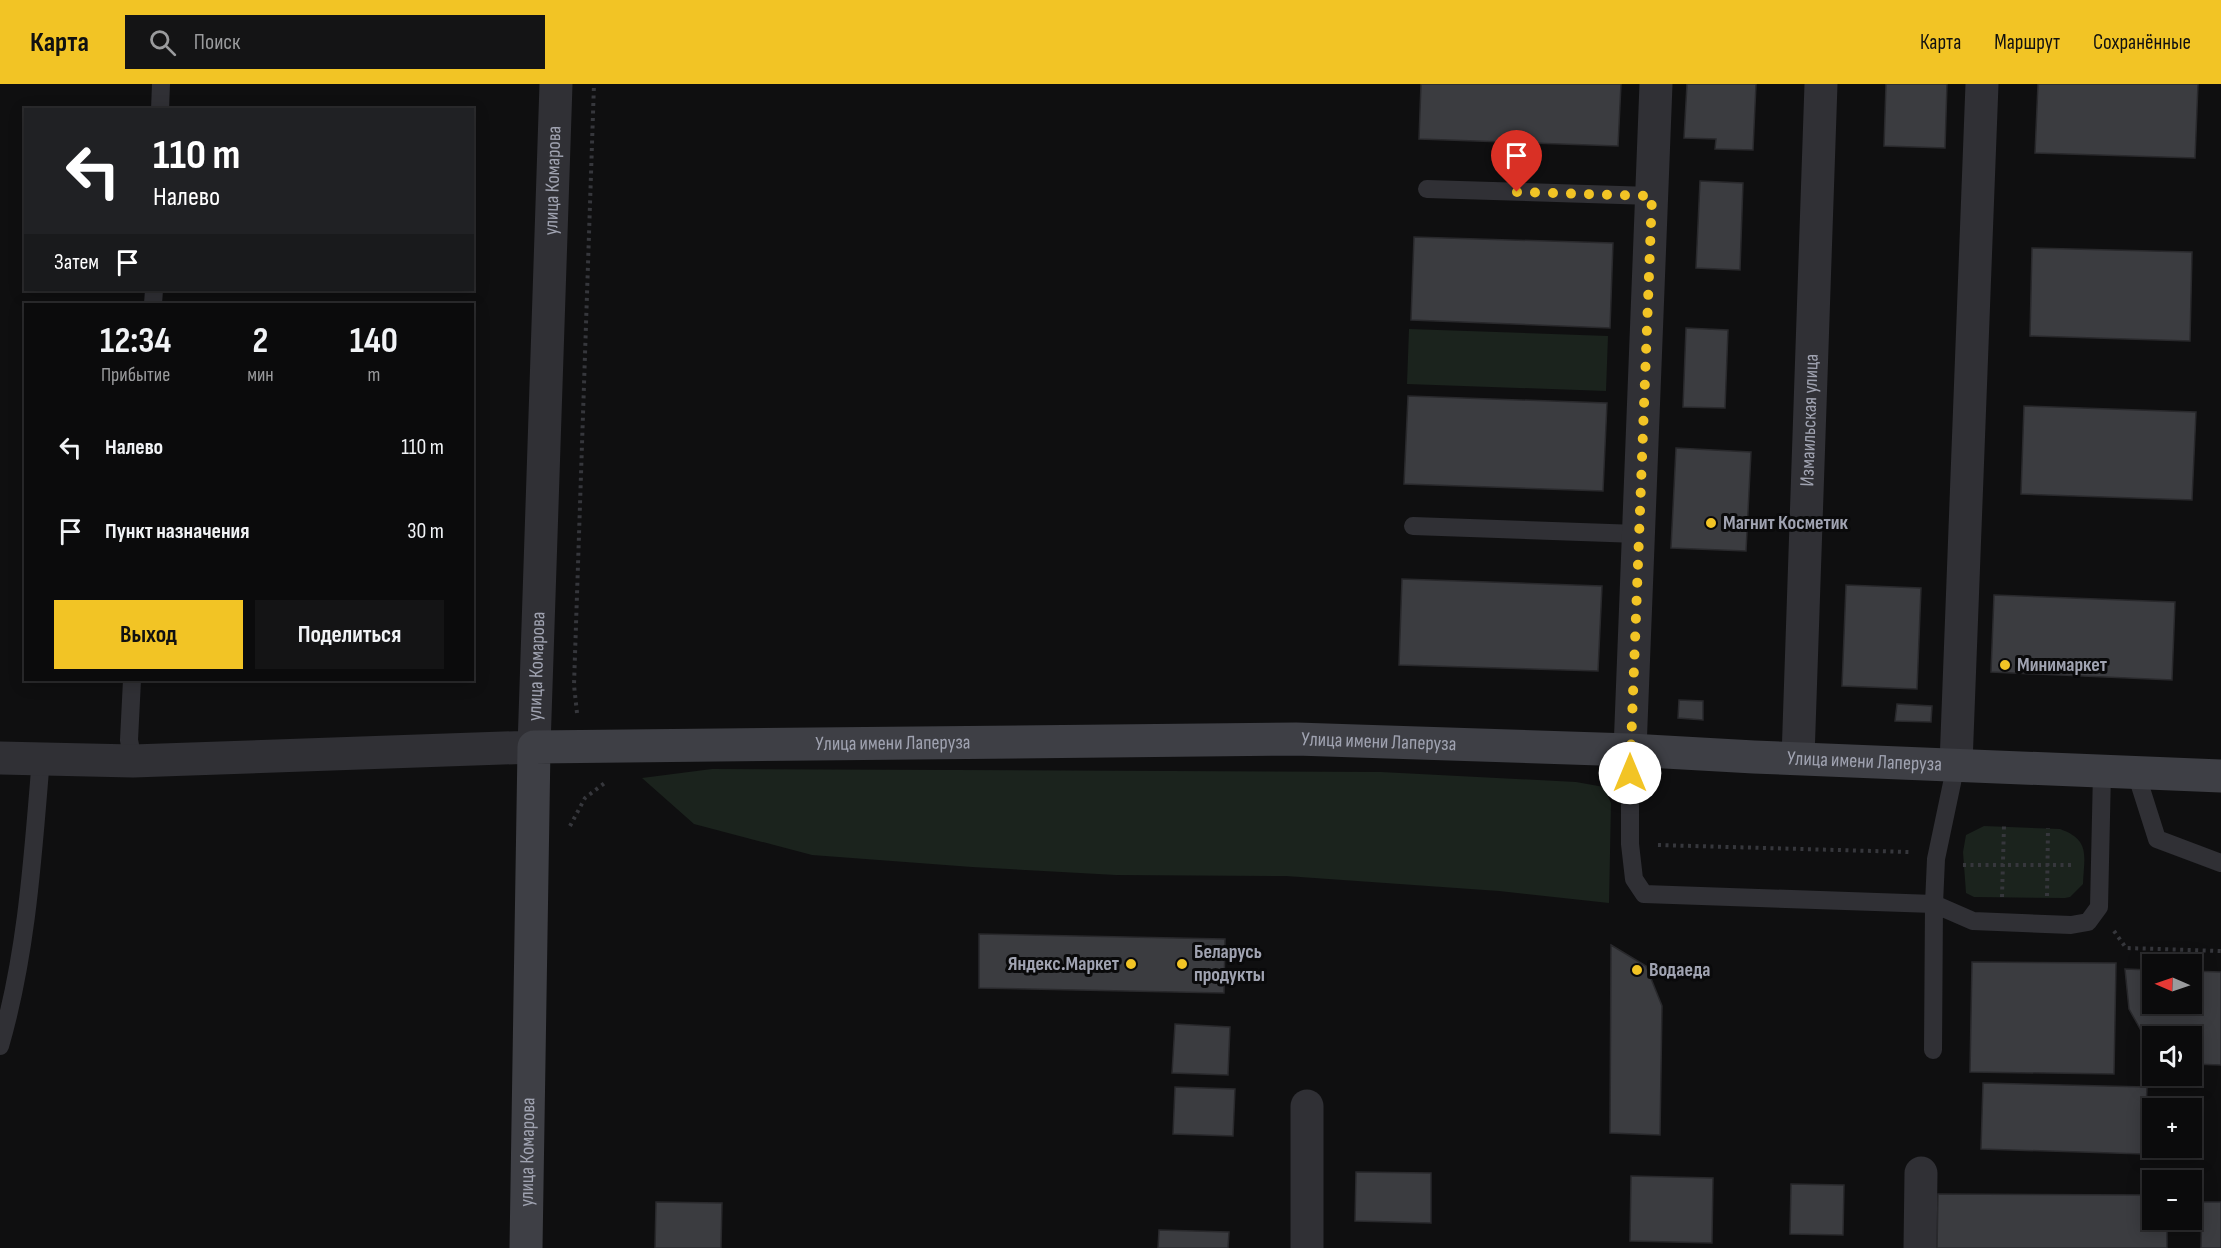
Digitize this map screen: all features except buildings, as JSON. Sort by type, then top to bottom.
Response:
[{"type":"street","name":"улица Комарова","points":[[526,1248],[534,747],[556,84]]},
{"type":"street","points":[[1630,750],[1656,84]]},
{"type":"street","name":"Измаильская улица","points":[[1798,758],[1821,84]]},
{"type":"street","points":[[1956,764],[1982,84]]},
{"type":"street","name":"Улица имени Лаперуза","points":[[534,747],[1296,739],[1630,750],[2221,776]]},
{"type":"street","points":[[0,758],[133,761],[534,747]]},
{"type":"street","points":[[1307,1106],[1307,1248]]},
{"type":"street","points":[[1920,1248],[1922,1173]]},
{"type":"lane","points":[[160,108],[161,84]]},
{"type":"lane","points":[[1427,189],[1652,196]]},
{"type":"lane","points":[[1413,526],[1638,534]]},
{"type":"lane","points":[[132,681],[129,740],[133,761]]},
{"type":"lane","points":[[1630,750],[1630,844],[1634,879],[1644,894],[1934,904],[1973,921],[2071,925],[2088,922],[2099,907],[2102,772]]},
{"type":"lane","points":[[0,1046],[12,1005],[31,881],[41,758]]},
{"type":"lane","points":[[1933,1050],[1936,858],[1956,764]]},
{"type":"lane","points":[[2136,773],[2157,839],[2221,863]]},
{"type":"path","points":[[594,84],[574,685],[576,711],[586,730],[622,747]]},
{"type":"path","points":[[569,829],[585,798],[607,782]]},
{"type":"path","points":[[2002,898],[2004,826]]},
{"type":"path","points":[[2047,898],[2048,828]]},
{"type":"path","points":[[1651,845],[1909,852]]},
{"type":"path","points":[[1964,865],[2084,865]]},
{"type":"path","points":[[2099,907],[2126,948],[2221,951]]},
{"type":"shaded area","points":[[1409,329],[1608,336],[1606,391],[1407,384]]},
{"type":"shaded area","points":[[712,769],[1381,772],[1576,782],[1604,787],[1611,803],[1609,903],[1499,891],[1286,876],[1116,875],[812,855],[694,824],[642,778]]},
{"type":"shaded area","points":[[1984,826],[2060,829],[2070,833],[2077,838],[2083,850],[2083,884],[2070,897],[2065,898],[1974,897],[1966,893],[1963,852],[1966,835]]},
{"type":"place","name":"Магнит Косметик","points":[[1711,523]]},
{"type":"place","name":"Минимаркет","points":[[2005,665]]},
{"type":"place","name":"Яндекс.Маркет","points":[[1131,964]]},
{"type":"place","name":"Беларусь продукты","points":[[1182,964]]},
{"type":"place","name":"Водаеда","points":[[1637,970]]},
{"type":"route","points":[[1517,192],[1652,196],[1630,773]]}]
